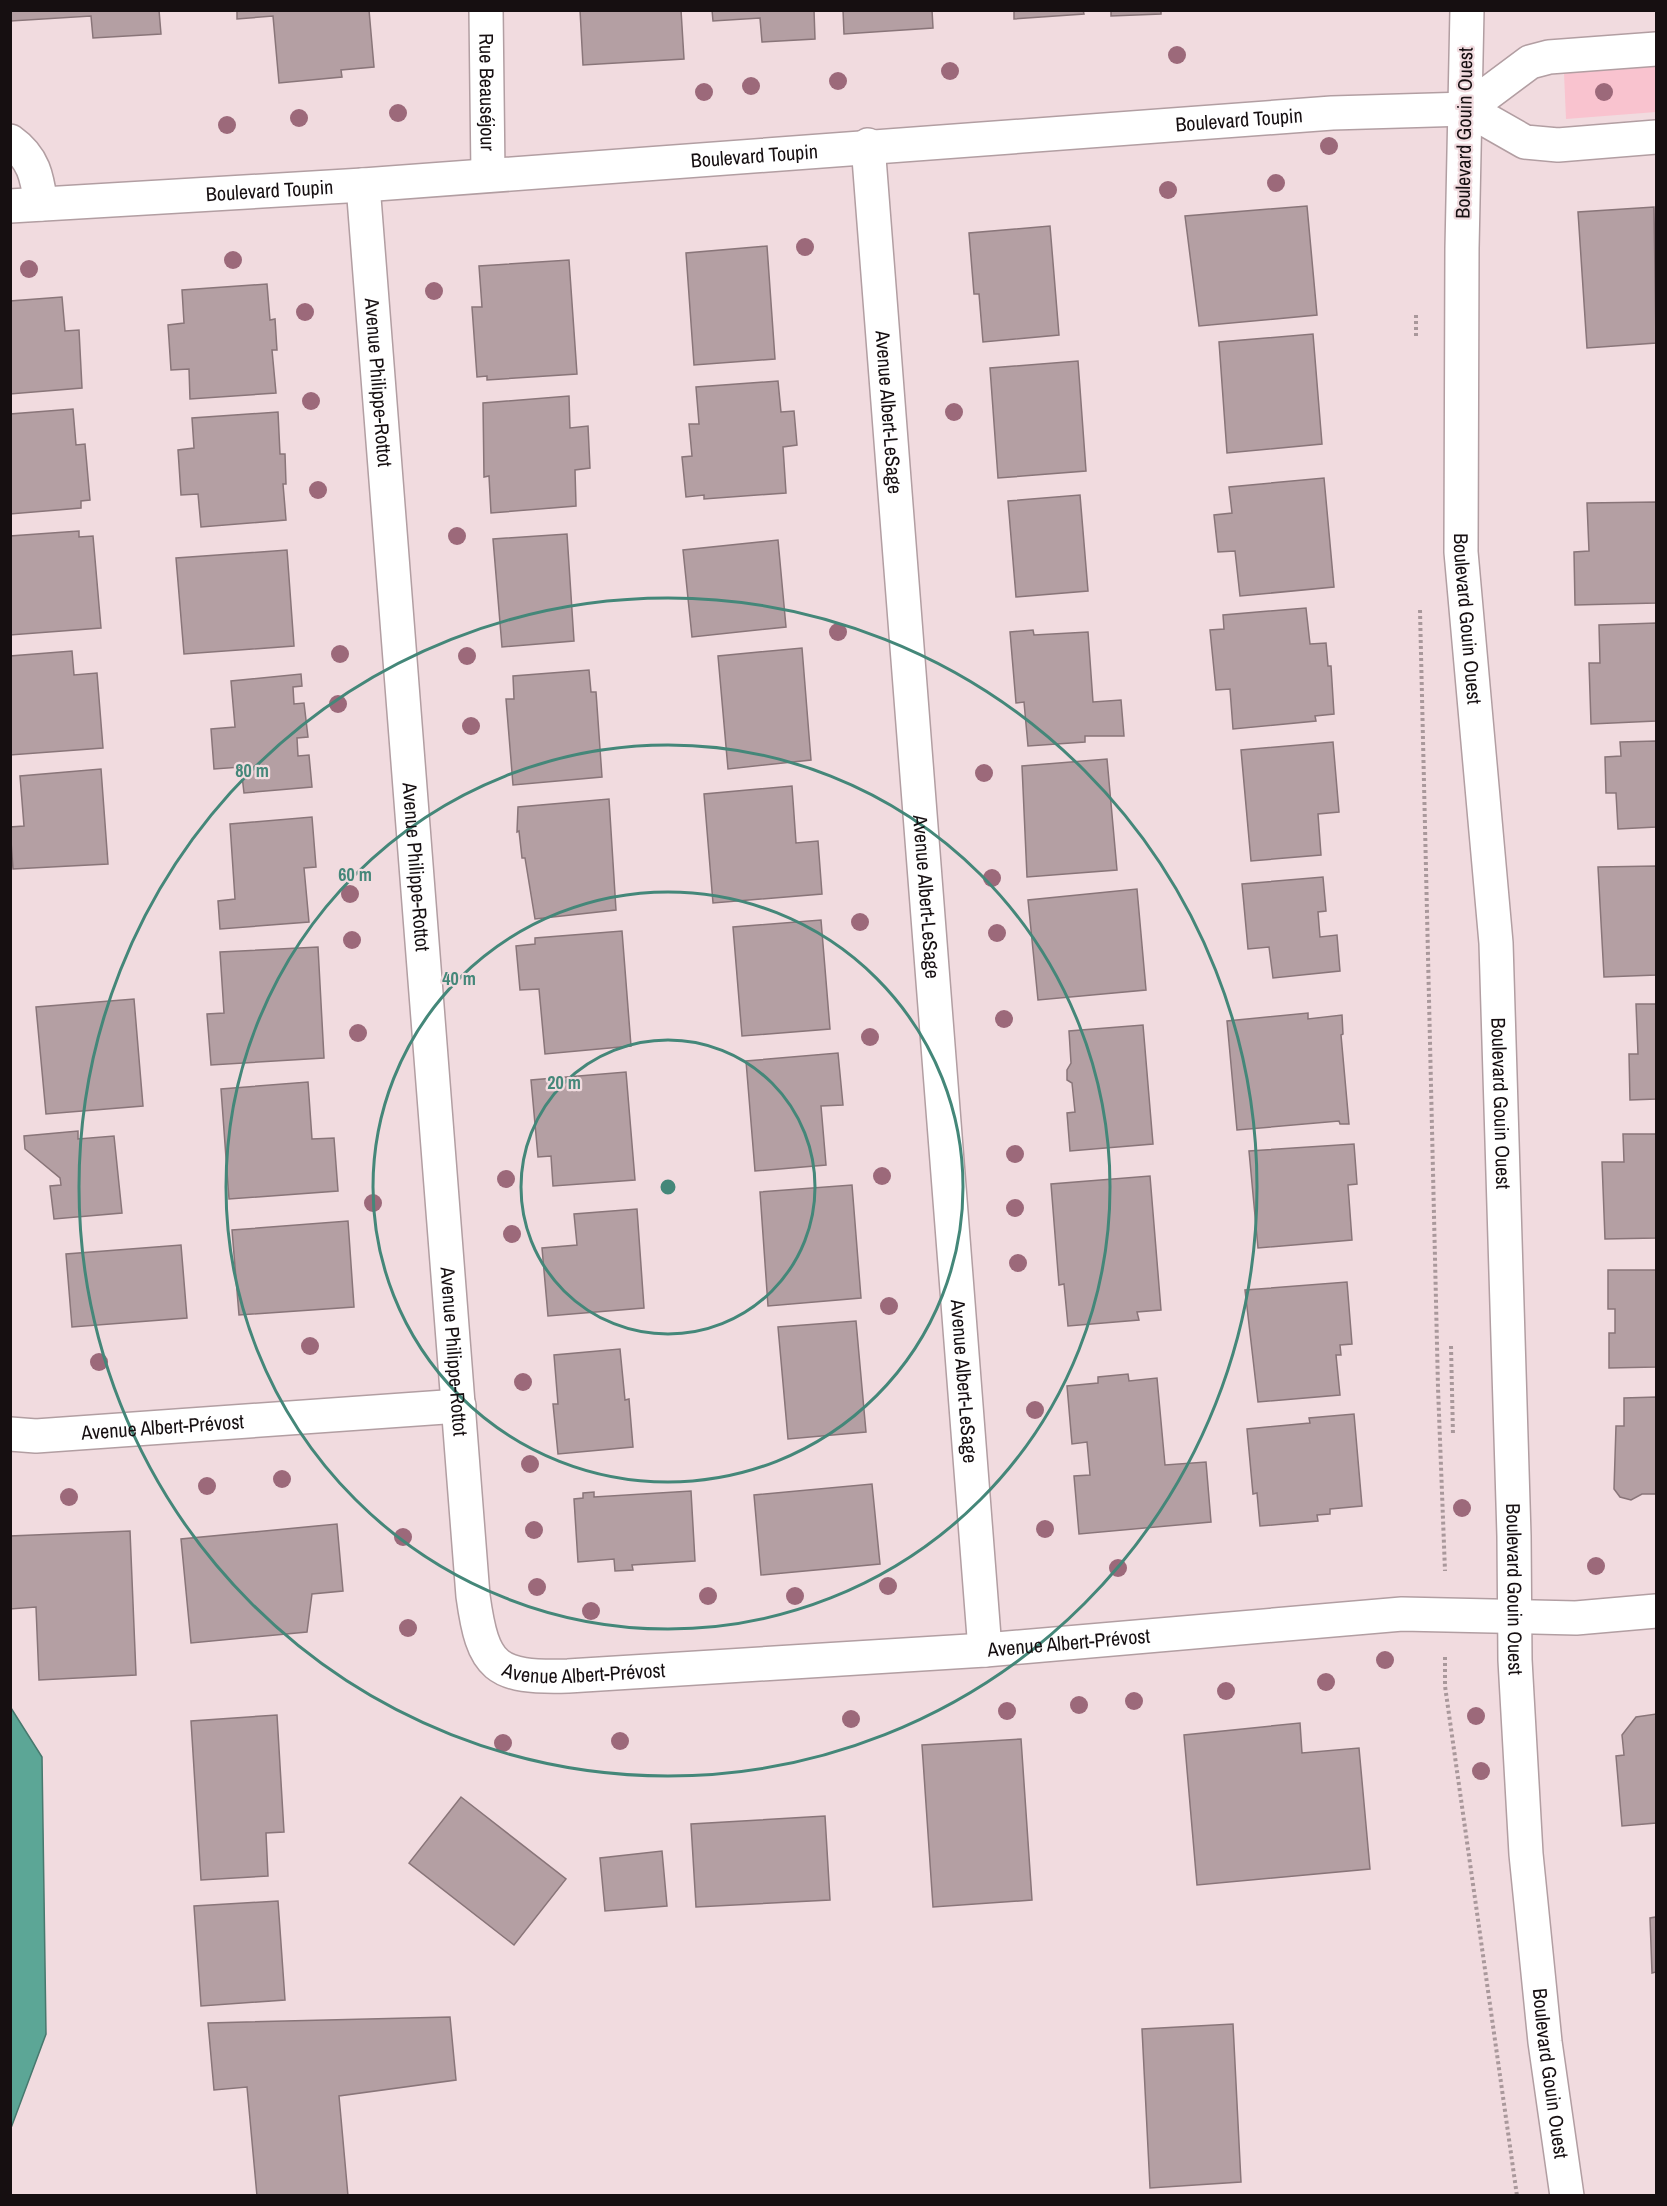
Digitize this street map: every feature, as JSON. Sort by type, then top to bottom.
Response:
[{"type":"street","name":"Rue Beauséjour","points":[[486,10],[488,175]]},
{"type":"street","name":"Boulevard Gouin Ouest","points":[[1467,10],[1467,108],[1462,248],[1461,552],[1496,943],[1514,1536],[1513,1615],[1528,1886],[1545,2042],[1567,2196]]},
{"type":"street","points":[[1656,49],[1549,57],[1530,62],[1467,108],[1526,142],[1558,145],[1656,137]]},
{"type":"street","name":"Boulevard Toupin","points":[[10,141],[32,164],[38,177],[26,205],[363,184],[868,145],[1332,113],[1467,108]]},
{"type":"street","name":"Avenue Albert-LeSage","points":[[868,145],[985,1650]]},
{"type":"street","name":"Avenue Philippe-Rottot","points":[[363,184],[473,1596],[480,1639],[488,1655]]},
{"type":"street","name":"Avenue Albert-Prévost","points":[[10,1434],[36,1436],[459,1406]]},
{"type":"street","name":"Avenue Albert-Prévost","points":[[488,1655],[501,1667],[518,1674],[542,1677],[985,1650],[1402,1614],[1576,1618],[1656,1611]]},
{"type":"path","points":[[1416,303],[1416,338]]},
{"type":"path","points":[[1420,599],[1438,1388],[1445,1539]]},
{"type":"path","points":[[1451,1346],[1453,1436]]},
{"type":"path","points":[[1445,1686],[1517,2196]]},
{"type":"shaded area","points":[[1656,66],[1656,112],[1566,119],[1564,73]]},
{"type":"shaded area","points":[[11,1708],[42,1757],[46,2034],[11,2128]]},
{"type":"building","points":[[10,10],[159,10],[161,34],[93,38],[91,16],[11,21]]},
{"type":"building","points":[[237,10],[369,10],[374,67],[341,70],[342,77],[279,83],[273,16],[237,19]]},
{"type":"building","points":[[580,10],[681,10],[684,59],[583,65]]},
{"type":"building","points":[[712,10],[814,10],[815,39],[762,42],[760,18],[713,21]]},
{"type":"building","points":[[843,10],[932,10],[933,28],[844,34]]},
{"type":"building","points":[[1014,10],[1083,10],[1084,14],[1014,19]]},
{"type":"building","points":[[1111,10],[1161,10],[1161,14],[1111,16]]},
{"type":"building","points":[[1307,206],[1317,315],[1199,326],[1185,216]]},
{"type":"building","points":[[1654,207],[1656,343],[1587,348],[1578,212]]},
{"type":"building","points":[[1050,226],[1059,335],[983,342],[979,294],[974,294],[969,233]]},
{"type":"building","points":[[767,246],[775,359],[694,365],[686,253]]},
{"type":"building","points":[[569,260],[577,374],[487,380],[487,376],[477,377],[472,307],[482,307],[479,266]]},
{"type":"building","points":[[267,284],[270,320],[275,319],[277,350],[272,350],[276,393],[190,399],[189,369],[171,370],[168,325],[184,323],[182,290]]},
{"type":"building","points":[[62,297],[65,331],[79,330],[82,388],[10,394],[10,301]]},
{"type":"building","points":[[1313,334],[1322,444],[1227,453],[1219,342]]},
{"type":"building","points":[[1078,361],[1086,471],[998,478],[990,368]]},
{"type":"building","points":[[778,381],[781,412],[794,411],[797,445],[783,447],[786,493],[704,499],[704,495],[686,497],[682,457],[692,456],[689,424],[699,424],[696,387]]},
{"type":"building","points":[[569,396],[570,428],[588,426],[590,468],[575,470],[576,506],[491,513],[489,476],[484,477],[483,403]]},
{"type":"building","points":[[73,409],[76,445],[85,444],[90,500],[81,501],[81,508],[10,514],[10,414]]},
{"type":"building","points":[[278,412],[280,454],[285,454],[286,484],[283,484],[286,520],[201,527],[198,494],[181,495],[178,450],[194,448],[192,418]]},
{"type":"building","points":[[1324,478],[1334,587],[1240,596],[1235,551],[1218,552],[1214,515],[1232,513],[1229,487]]},
{"type":"building","points":[[1080,495],[1088,591],[1016,597],[1008,501]]},
{"type":"building","points":[[1656,502],[1656,603],[1575,605],[1574,552],[1589,551],[1587,503]]},
{"type":"building","points":[[79,531],[79,537],[93,536],[101,628],[10,635],[10,536]]},
{"type":"building","points":[[567,534],[574,641],[502,647],[493,539]]},
{"type":"building","points":[[778,540],[786,627],[692,637],[683,550]]},
{"type":"building","points":[[287,550],[294,646],[184,654],[176,558]]},
{"type":"building","points":[[1306,608],[1310,644],[1326,643],[1328,666],[1331,666],[1334,714],[1315,716],[1316,721],[1233,729],[1230,689],[1216,690],[1210,630],[1224,629],[1223,615]]},
{"type":"building","points":[[1656,623],[1656,721],[1591,724],[1589,663],[1600,663],[1599,625]]},
{"type":"building","points":[[1033,630],[1034,635],[1088,632],[1093,702],[1121,700],[1124,736],[1085,736],[1085,742],[1028,746],[1024,702],[1016,703],[1010,632]]},
{"type":"building","points":[[802,648],[811,760],[728,769],[718,656]]},
{"type":"building","points":[[72,651],[74,675],[97,673],[103,748],[10,755],[10,656]]},
{"type":"building","points":[[589,670],[591,692],[596,692],[602,777],[513,785],[506,699],[514,699],[513,676]]},
{"type":"building","points":[[301,674],[302,686],[293,687],[294,704],[304,703],[308,737],[297,738],[298,756],[309,755],[312,787],[244,793],[241,767],[214,769],[211,729],[235,727],[231,681]]},
{"type":"building","points":[[1656,741],[1656,827],[1618,829],[1616,793],[1606,793],[1605,757],[1621,756],[1620,742]]},
{"type":"building","points":[[1333,742],[1339,812],[1318,814],[1321,855],[1251,861],[1241,750]]},
{"type":"building","points":[[1107,759],[1117,870],[1027,877],[1022,766]]},
{"type":"building","points":[[101,769],[108,864],[13,869],[10,827],[24,826],[20,776]]},
{"type":"building","points":[[792,786],[796,843],[818,841],[822,894],[713,903],[704,794]]},
{"type":"building","points":[[609,799],[616,910],[535,919],[525,858],[522,858],[519,831],[517,832],[518,807]]},
{"type":"building","points":[[312,817],[316,867],[304,868],[309,922],[220,929],[218,901],[235,899],[230,824]]},
{"type":"building","points":[[1656,866],[1656,975],[1604,977],[1598,867]]},
{"type":"building","points":[[1323,877],[1326,911],[1318,912],[1320,937],[1337,935],[1340,971],[1273,978],[1269,947],[1248,949],[1242,884]]},
{"type":"building","points":[[1137,889],[1146,990],[1038,1000],[1028,900]]},
{"type":"building","points":[[821,920],[830,1029],[742,1036],[733,927]]},
{"type":"building","points":[[622,931],[631,1046],[545,1054],[539,989],[520,990],[516,946],[535,944],[535,938]]},
{"type":"building","points":[[318,947],[324,1058],[211,1065],[207,1014],[224,1013],[220,952]]},
{"type":"building","points":[[134,999],[143,1106],[46,1114],[36,1007]]},
{"type":"building","points":[[1636,1004],[1656,1004],[1656,1099],[1630,1100],[1629,1054],[1638,1054]]},
{"type":"building","points":[[1308,1013],[1308,1019],[1342,1015],[1343,1034],[1341,1035],[1349,1124],[1340,1124],[1339,1121],[1237,1130],[1227,1021]]},
{"type":"building","points":[[1143,1025],[1153,1144],[1070,1151],[1067,1113],[1075,1112],[1072,1083],[1067,1080],[1067,1070],[1071,1063],[1069,1031]]},
{"type":"building","points":[[838,1053],[843,1105],[821,1106],[826,1165],[755,1171],[746,1061]]},
{"type":"building","points":[[626,1072],[635,1180],[553,1186],[551,1156],[538,1157],[531,1080]]},
{"type":"building","points":[[308,1082],[312,1139],[334,1138],[338,1191],[229,1199],[221,1089]]},
{"type":"building","points":[[78,1131],[78,1139],[114,1136],[122,1213],[54,1219],[50,1186],[61,1185],[60,1178],[25,1149],[24,1136]]},
{"type":"building","points":[[1623,1134],[1656,1134],[1656,1238],[1605,1239],[1602,1162],[1624,1162]]},
{"type":"building","points":[[1354,1144],[1357,1184],[1348,1185],[1352,1240],[1258,1248],[1249,1151]]},
{"type":"building","points":[[1150,1176],[1161,1310],[1137,1312],[1139,1320],[1068,1326],[1064,1284],[1059,1285],[1051,1184]]},
{"type":"building","points":[[852,1185],[861,1298],[768,1306],[760,1192]]},
{"type":"building","points":[[637,1209],[644,1308],[548,1316],[542,1248],[577,1245],[574,1214]]},
{"type":"building","points":[[348,1221],[354,1307],[239,1315],[232,1230]]},
{"type":"building","points":[[181,1245],[187,1318],[72,1327],[66,1254]]},
{"type":"building","points":[[1608,1270],[1656,1270],[1656,1367],[1609,1368],[1609,1333],[1615,1333],[1615,1309],[1608,1309]]},
{"type":"building","points":[[1347,1282],[1352,1344],[1340,1345],[1341,1355],[1336,1355],[1340,1395],[1258,1402],[1245,1290]]},
{"type":"building","points":[[856,1321],[866,1432],[788,1439],[778,1327]]},
{"type":"building","points":[[620,1349],[625,1400],[629,1399],[633,1447],[558,1454],[553,1404],[558,1404],[554,1355]]},
{"type":"building","points":[[1128,1374],[1129,1381],[1157,1378],[1165,1465],[1206,1462],[1211,1522],[1079,1534],[1074,1476],[1090,1475],[1087,1442],[1072,1444],[1067,1386],[1098,1383],[1098,1377]]},
{"type":"building","points":[[1656,1397],[1656,1494],[1642,1494],[1631,1500],[1620,1497],[1614,1489],[1616,1426],[1624,1426],[1624,1398]]},
{"type":"building","points":[[1354,1414],[1362,1506],[1330,1509],[1330,1514],[1317,1515],[1318,1521],[1260,1526],[1257,1493],[1253,1494],[1247,1429],[1310,1423],[1309,1418]]},
{"type":"building","points":[[872,1484],[880,1564],[761,1575],[754,1495]]},
{"type":"building","points":[[691,1491],[695,1561],[632,1565],[633,1570],[615,1571],[614,1559],[578,1562],[574,1499],[583,1498],[583,1493],[594,1492],[594,1497]]},
{"type":"building","points":[[337,1524],[343,1591],[312,1594],[307,1632],[191,1643],[181,1539]]},
{"type":"building","points":[[130,1531],[136,1675],[39,1680],[36,1607],[10,1609],[10,1536]]},
{"type":"building","points":[[1656,1714],[1656,1823],[1622,1826],[1616,1756],[1624,1755],[1622,1735],[1636,1717]]},
{"type":"building","points":[[277,1715],[284,1832],[266,1833],[268,1876],[201,1880],[191,1721]]},
{"type":"building","points":[[1300,1723],[1302,1753],[1359,1748],[1370,1869],[1197,1885],[1184,1735]]},
{"type":"building","points":[[1021,1739],[1032,1900],[933,1907],[922,1745]]},
{"type":"building","points":[[461,1797],[566,1879],[514,1945],[409,1863]]},
{"type":"building","points":[[825,1816],[830,1900],[696,1907],[691,1824]]},
{"type":"building","points":[[662,1851],[667,1906],[605,1911],[600,1858]]},
{"type":"building","points":[[278,1901],[285,2000],[201,2006],[194,1906]]},
{"type":"building","points":[[1656,1917],[1656,1972],[1652,1973],[1650,1918]]},
{"type":"building","points":[[450,2017],[456,2080],[339,2096],[348,2196],[257,2196],[247,2087],[214,2090],[208,2023]]},
{"type":"building","points":[[1233,2024],[1241,2182],[1150,2188],[1142,2029]]}]
